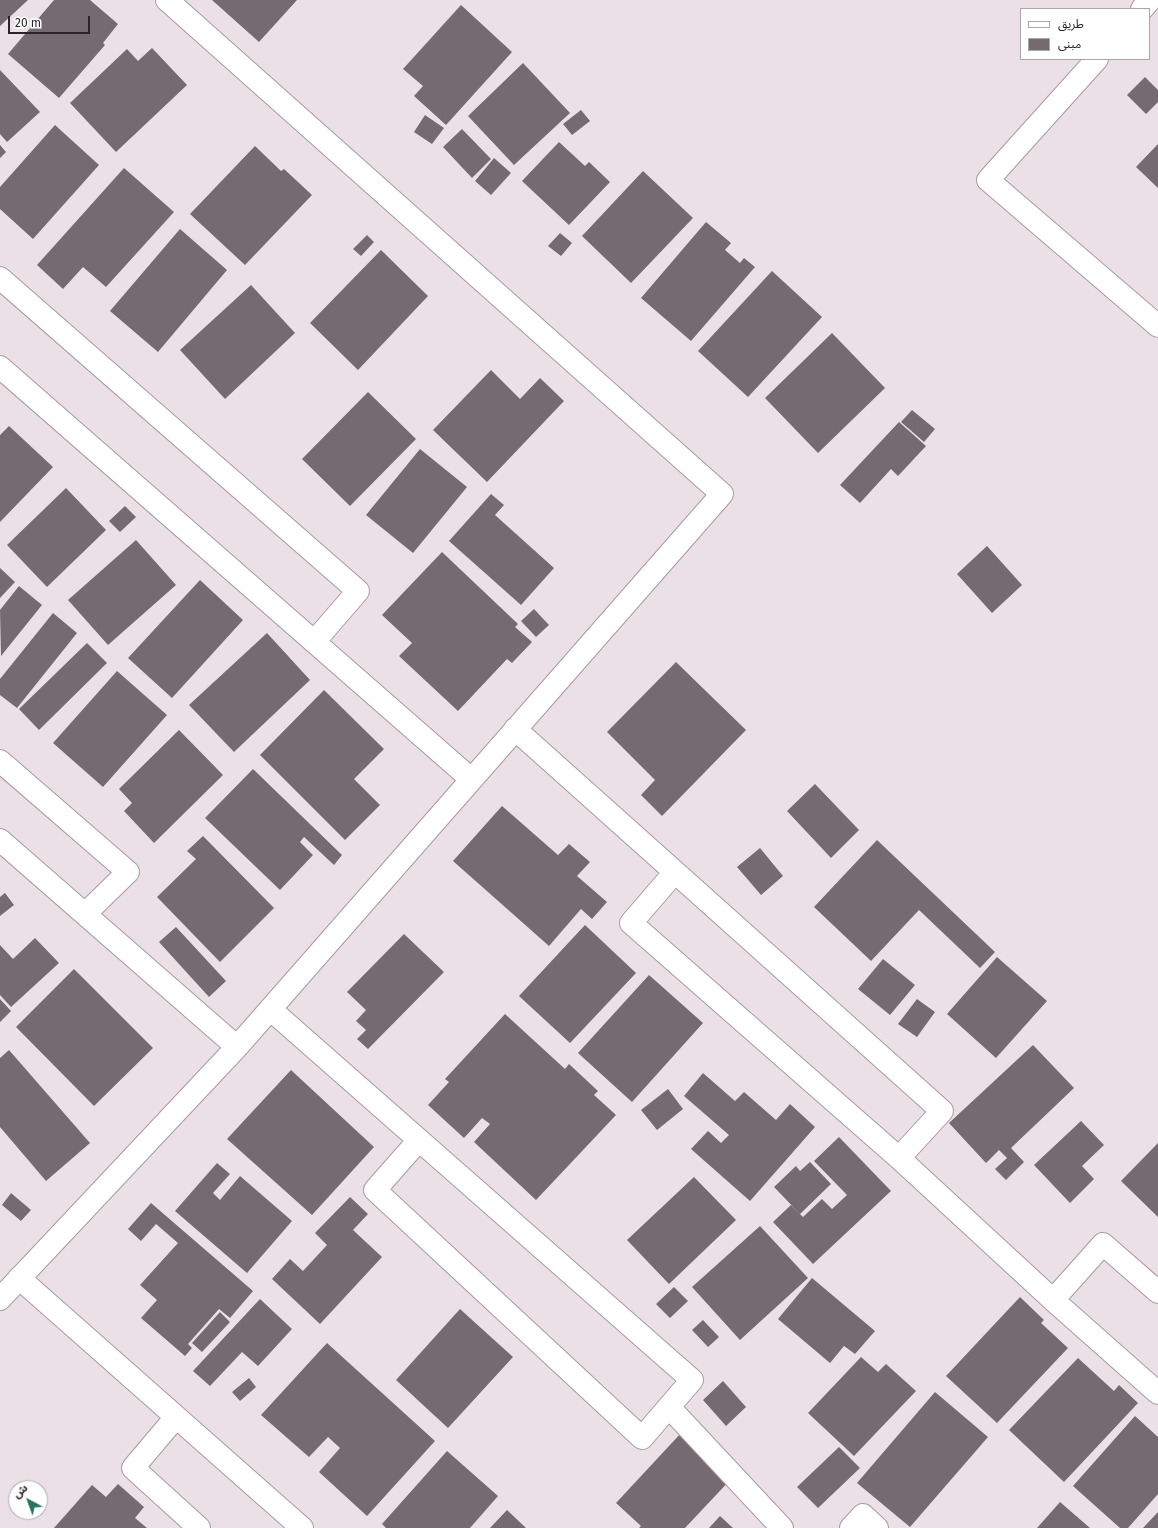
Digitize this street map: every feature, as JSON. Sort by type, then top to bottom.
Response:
[{"type":"street","points":[[0,1299],[237,1047],[722,494],[167,0]]},
{"type":"street","points":[[1143,8],[1150,0]]},
{"type":"street","points":[[1096,60],[988,180],[1158,326]]},
{"type":"street","points":[[0,278],[358,591],[314,642]]},
{"type":"street","points":[[0,367],[471,779]]},
{"type":"street","points":[[515,729],[942,1111],[899,1158]]},
{"type":"street","points":[[0,761],[128,872],[85,914]]},
{"type":"street","points":[[0,840],[237,1047]]},
{"type":"street","points":[[675,872],[630,923],[899,1158],[1053,1300],[1158,1393]]},
{"type":"street","points":[[270,1009],[692,1380],[642,1438],[375,1190],[419,1140]]},
{"type":"street","points":[[1053,1300],[1103,1244],[1158,1292]]},
{"type":"street","points":[[19,1278],[302,1528]]},
{"type":"street","points":[[669,1407],[782,1528]]},
{"type":"street","points":[[176,1417],[133,1468],[200,1528]]},
{"type":"street","points":[[851,1528],[863,1515],[877,1528]]},
{"type":"building","points":[[0,0],[28,0],[0,26]]},
{"type":"building","points":[[54,0],[90,0],[118,24],[103,43],[105,45],[59,98],[8,54]]},
{"type":"building","points":[[212,0],[297,0],[259,42]]},
{"type":"building","points":[[461,5],[512,52],[446,125],[414,96],[423,86],[403,69]]},
{"type":"building","points":[[152,48],[187,85],[116,152],[70,103],[127,49],[138,61]]},
{"type":"building","points":[[523,63],[570,113],[514,165],[468,116]]},
{"type":"building","points":[[0,70],[40,112],[7,142],[0,134]]},
{"type":"building","points":[[1145,77],[1158,90],[1158,102],[1146,114],[1127,95]]},
{"type":"building","points":[[581,110],[590,121],[572,135],[563,124]]},
{"type":"building","points":[[425,115],[444,128],[432,144],[414,132]]},
{"type":"building","points":[[55,125],[99,165],[33,239],[0,209],[0,187]]},
{"type":"building","points":[[462,129],[491,159],[472,178],[443,147]]},
{"type":"building","points":[[559,142],[585,166],[589,162],[610,182],[569,225],[522,181]]},
{"type":"building","points":[[1158,144],[1158,188],[1136,167]]},
{"type":"building","points":[[0,145],[6,152],[0,158]]},
{"type":"building","points":[[255,146],[281,171],[284,169],[312,195],[245,265],[190,214]]},
{"type":"building","points":[[494,158],[511,173],[491,195],[475,181]]},
{"type":"building","points":[[124,168],[174,212],[106,287],[83,267],[63,289],[37,265]]},
{"type":"building","points":[[643,171],[693,218],[631,283],[582,236]]},
{"type":"building","points":[[706,222],[731,243],[725,250],[740,263],[744,258],[755,267],[691,341],[641,298]]},
{"type":"building","points":[[180,229],[227,270],[158,352],[110,311]]},
{"type":"building","points":[[560,233],[572,243],[561,256],[548,246]]},
{"type":"building","points":[[367,235],[374,242],[361,256],[353,249]]},
{"type":"building","points":[[381,250],[428,296],[358,370],[310,323]]},
{"type":"building","points":[[772,271],[822,317],[748,397],[698,351]]},
{"type":"building","points":[[251,285],[295,333],[225,399],[180,350]]},
{"type":"building","points":[[832,333],[885,388],[818,453],[765,398]]},
{"type":"building","points":[[491,370],[520,399],[540,378],[564,401],[487,482],[433,430]]},
{"type":"building","points":[[368,392],[416,439],[350,506],[302,459]]},
{"type":"building","points":[[912,410],[935,429],[924,442],[901,422]]},
{"type":"building","points":[[899,422],[926,446],[898,476],[891,469],[860,503],[840,485]]},
{"type":"building","points":[[9,426],[53,467],[0,522],[0,435]]},
{"type":"building","points":[[420,449],[467,487],[413,553],[366,515]]},
{"type":"building","points":[[66,488],[106,530],[47,587],[7,545]]},
{"type":"building","points":[[491,494],[504,505],[495,515],[554,568],[521,605],[449,541]]},
{"type":"building","points":[[125,506],[136,517],[120,532],[109,521]]},
{"type":"building","points":[[136,540],[176,585],[108,645],[68,600]]},
{"type":"building","points":[[987,546],[1022,585],[992,613],[957,574]]},
{"type":"building","points":[[442,552],[518,624],[515,627],[532,642],[512,663],[507,659],[458,711],[399,656],[412,643],[382,615]]},
{"type":"building","points":[[0,568],[15,582],[0,598]]},
{"type":"building","points":[[200,580],[243,620],[172,698],[128,658]]},
{"type":"building","points":[[19,586],[42,605],[1,656],[0,610]]},
{"type":"building","points":[[534,609],[549,625],[536,637],[521,621]]},
{"type":"building","points":[[53,613],[77,633],[17,708],[0,695],[0,679]]},
{"type":"building","points":[[267,633],[310,680],[234,752],[189,705]]},
{"type":"building","points":[[87,643],[107,663],[39,730],[19,709]]},
{"type":"building","points":[[676,662],[746,730],[662,816],[641,795],[655,780],[607,732]]},
{"type":"building","points":[[117,671],[167,715],[103,787],[53,743]]},
{"type":"building","points":[[324,690],[384,749],[354,779],[380,805],[345,840],[260,755]]},
{"type":"building","points":[[179,730],[223,775],[154,843],[124,811],[132,803],[119,789]]},
{"type":"building","points":[[253,769],[342,855],[334,865],[304,837],[300,842],[313,855],[280,890],[205,818]]},
{"type":"building","points":[[815,784],[859,830],[831,858],[787,811]]},
{"type":"building","points":[[502,806],[558,855],[569,844],[590,862],[577,876],[607,902],[592,919],[581,909],[549,946],[453,861]]},
{"type":"building","points":[[203,836],[274,908],[220,962],[157,897],[196,859],[187,851]]},
{"type":"building","points":[[877,840],[995,952],[980,968],[919,910],[871,961],[814,907]]},
{"type":"building","points":[[760,848],[783,876],[761,895],[737,867]]},
{"type":"building","points":[[5,893],[14,905],[0,916],[0,897]]},
{"type":"building","points":[[585,925],[636,973],[570,1043],[519,996]]},
{"type":"building","points":[[176,927],[226,981],[209,997],[159,942]]},
{"type":"building","points":[[404,934],[444,972],[368,1049],[357,1039],[366,1030],[356,1021],[366,1010],[347,992]]},
{"type":"building","points":[[35,938],[59,963],[11,1007],[0,995],[0,945],[13,959]]},
{"type":"building","points":[[997,957],[1047,1001],[996,1058],[947,1014]]},
{"type":"building","points":[[883,959],[915,985],[890,1015],[858,989]]},
{"type":"building","points":[[74,969],[153,1048],[94,1106],[16,1027]]},
{"type":"building","points":[[649,975],[703,1023],[632,1102],[578,1053]]},
{"type":"building","points":[[0,999],[11,1011],[0,1022]]},
{"type":"building","points":[[917,999],[935,1012],[917,1037],[898,1024]]},
{"type":"building","points":[[505,1014],[565,1069],[569,1064],[598,1091],[594,1095],[616,1115],[536,1200],[474,1142],[490,1124],[482,1118],[464,1138],[428,1105],[449,1082],[445,1079]]},
{"type":"building","points":[[1033,1045],[1074,1088],[1011,1148],[1024,1162],[1006,1180],[995,1169],[1007,1158],[999,1150],[986,1163],[949,1123]]},
{"type":"building","points":[[9,1050],[90,1143],[46,1181],[0,1127],[0,1058]]},
{"type":"building","points":[[291,1070],[374,1147],[312,1215],[227,1139]]},
{"type":"building","points":[[703,1073],[735,1101],[744,1092],[776,1120],[790,1104],[815,1127],[750,1201],[691,1149],[708,1131],[721,1143],[729,1135],[684,1096]]},
{"type":"building","points":[[668,1089],[683,1109],[657,1130],[641,1110]]},
{"type":"building","points":[[1081,1121],[1104,1145],[1082,1166],[1094,1179],[1070,1203],[1034,1165]]},
{"type":"building","points":[[839,1137],[891,1191],[813,1264],[773,1222],[791,1205],[803,1217],[822,1199],[832,1209],[847,1195],[814,1161]]},
{"type":"building","points":[[1158,1143],[1158,1217],[1121,1181]]},
{"type":"building","points":[[810,1162],[831,1184],[800,1214],[774,1187],[796,1166],[800,1171]]},
{"type":"building","points":[[217,1163],[230,1174],[213,1193],[220,1200],[240,1176],[292,1221],[247,1273],[175,1211]]},
{"type":"building","points":[[694,1177],[736,1220],[669,1284],[627,1240]]},
{"type":"building","points":[[11,1193],[31,1210],[21,1221],[2,1205]]},
{"type":"building","points":[[350,1197],[368,1214],[353,1230],[382,1257],[320,1324],[272,1279],[290,1259],[303,1271],[327,1245],[315,1233]]},
{"type":"building","points":[[151,1203],[253,1291],[230,1318],[219,1309],[188,1344],[192,1348],[185,1356],[141,1318],[157,1300],[140,1285],[178,1243],[156,1224],[141,1241],[128,1229]]},
{"type":"building","points":[[760,1226],[808,1278],[740,1340],[692,1287]]},
{"type":"building","points":[[812,1278],[875,1331],[855,1354],[844,1346],[830,1363],[778,1319]]},
{"type":"building","points":[[674,1287],[688,1301],[670,1318],[656,1304]]},
{"type":"building","points":[[1020,1297],[1044,1320],[1041,1323],[1068,1348],[997,1423],[946,1376]]},
{"type":"building","points":[[260,1299],[292,1329],[258,1366],[242,1352],[210,1386],[193,1371]]},
{"type":"building","points":[[460,1309],[513,1357],[448,1428],[396,1380]]},
{"type":"building","points":[[220,1312],[230,1322],[202,1352],[192,1343]]},
{"type":"building","points":[[703,1320],[719,1337],[708,1347],[692,1330]]},
{"type":"building","points":[[327,1343],[435,1441],[367,1516],[319,1472],[340,1448],[328,1437],[309,1457],[261,1415]]},
{"type":"building","points":[[861,1357],[878,1372],[886,1364],[916,1391],[854,1456],[808,1413]]},
{"type":"building","points":[[1078,1358],[1114,1391],[1119,1385],[1138,1403],[1064,1482],[1009,1430]]},
{"type":"building","points":[[249,1378],[256,1387],[240,1401],[232,1392]]},
{"type":"building","points":[[723,1381],[746,1407],[726,1426],[703,1400]]},
{"type":"building","points":[[935,1392],[988,1437],[910,1527],[857,1483]]},
{"type":"building","points":[[1135,1416],[1158,1437],[1158,1494],[1128,1528],[1120,1528],[1073,1486]]},
{"type":"building","points":[[682,1432],[732,1478],[685,1528],[639,1528],[641,1526],[616,1503]]},
{"type":"building","points":[[839,1447],[860,1468],[818,1508],[797,1487]]},
{"type":"building","points":[[447,1451],[498,1496],[470,1528],[386,1528],[382,1524]]},
{"type":"building","points":[[118,1484],[144,1507],[135,1518],[147,1528],[54,1528],[92,1485],[106,1497]]},
{"type":"building","points":[[1060,1502],[1090,1528],[1037,1528]]},
{"type":"building","points":[[507,1510],[526,1528],[490,1528]]},
{"type":"building","points":[[1158,1512],[1158,1528],[1143,1528]]},
{"type":"building","points":[[720,1516],[733,1528],[709,1528]]}]
